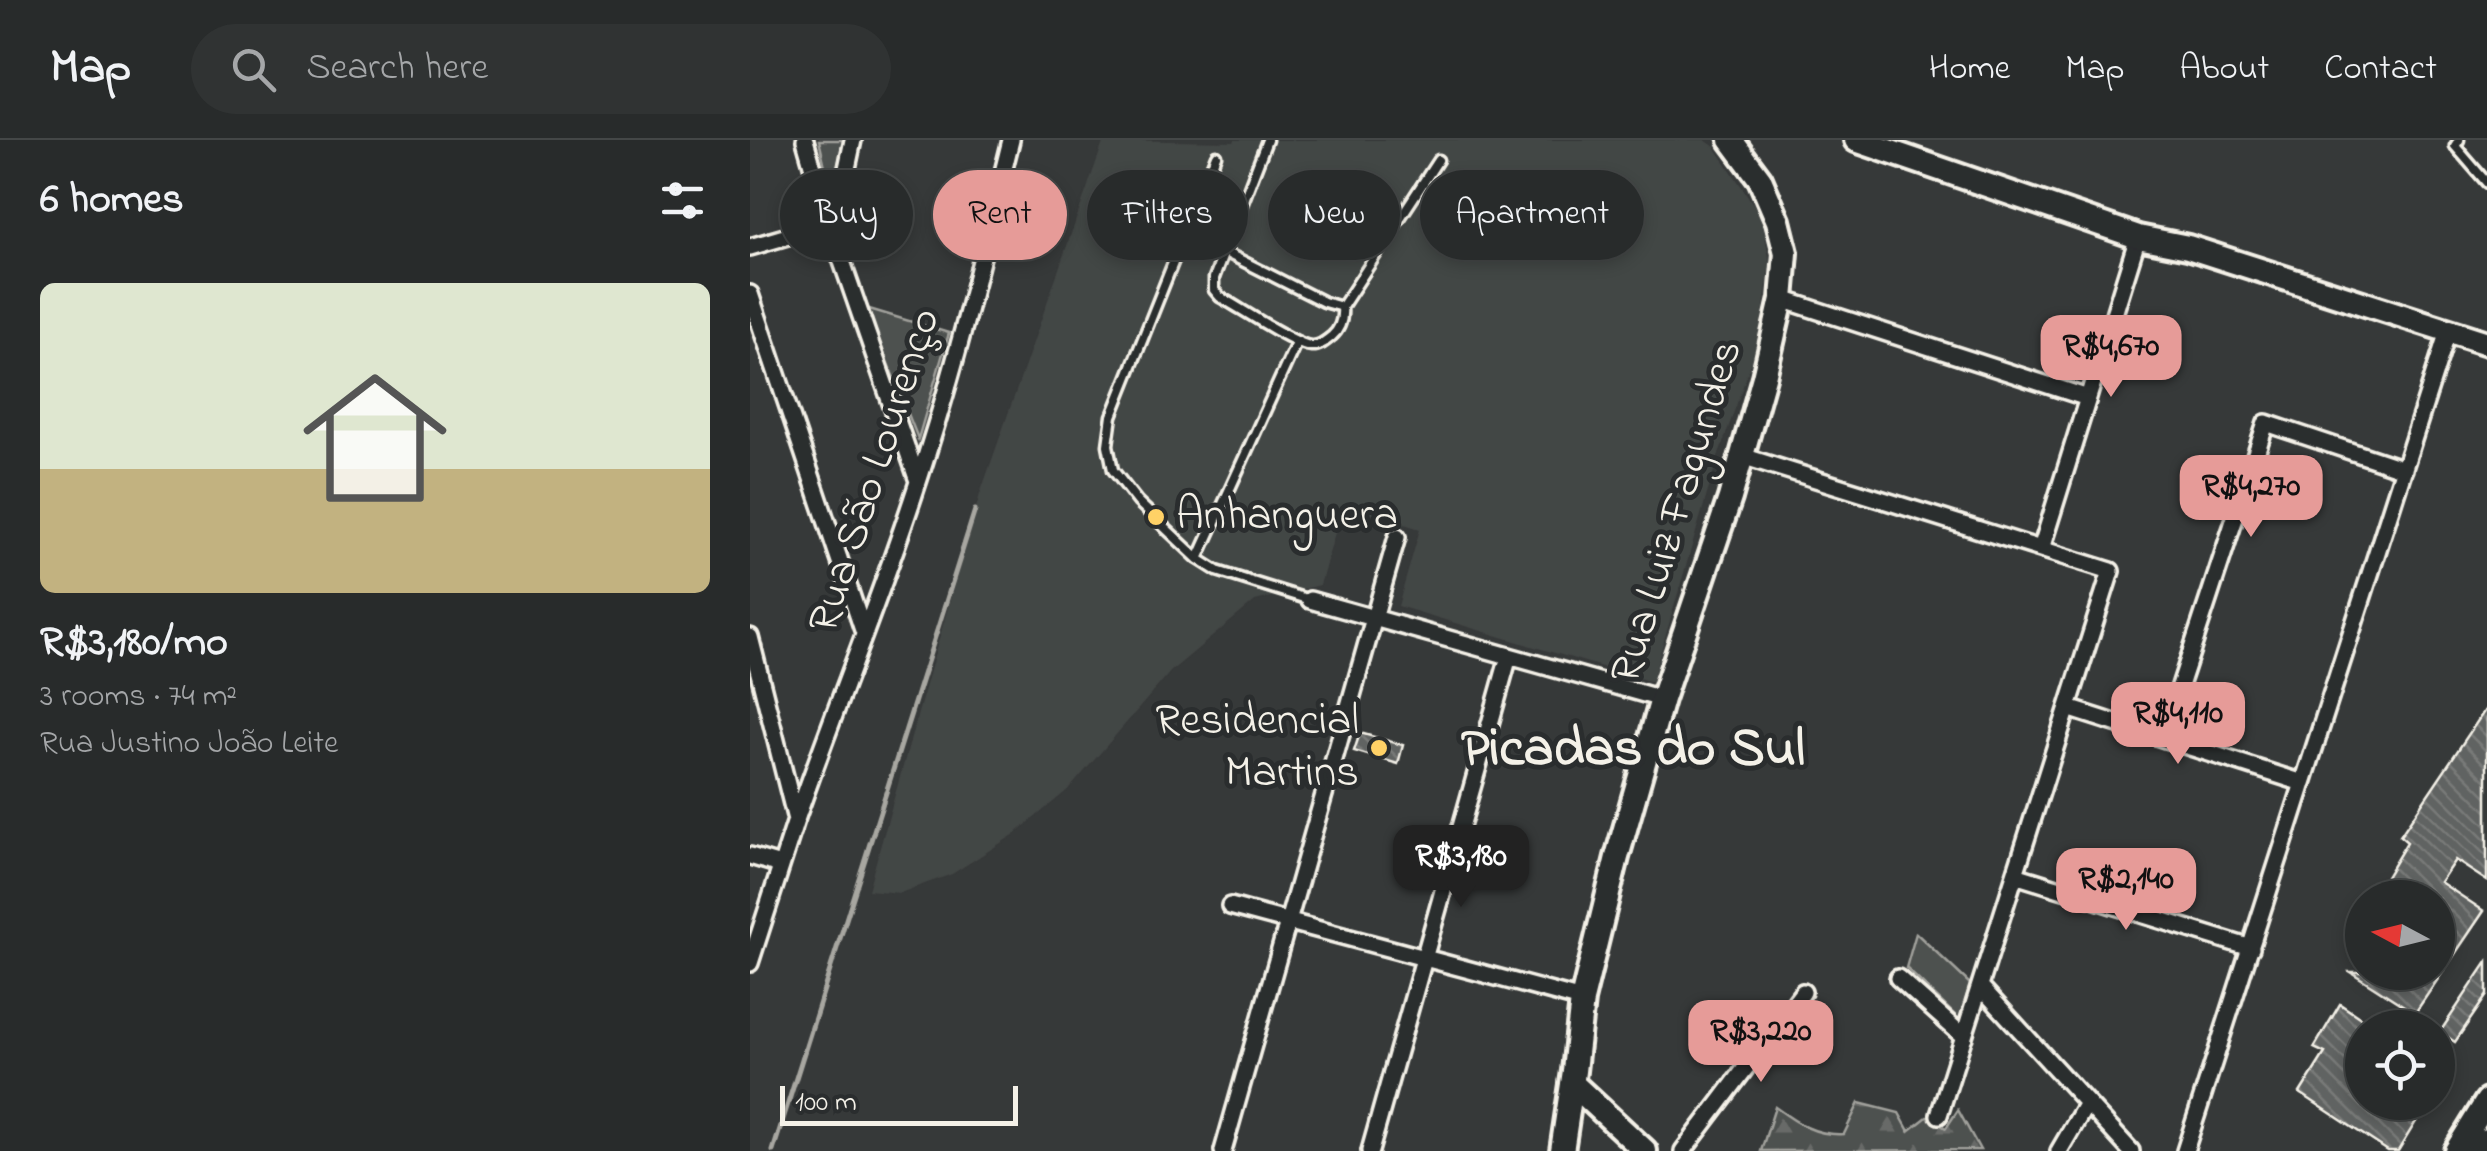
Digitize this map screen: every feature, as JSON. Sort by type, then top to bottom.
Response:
[{"type":"main road","name":"Rua Luiz Fagundes","points":[[1562,1151],[1582,1000],[1617,857],[1662,700],[1730,498],[1782,299],[1786,252],[1778,220],[1760,179],[1731,140]]},
{"type":"main road","points":[[1856,140],[2138,237],[2188,247],[2487,343]]},
{"type":"main road","points":[[1572,1083],[1645,1151]]},
{"type":"main road","points":[[2456,1151],[2487,1102]]},
{"type":"main road","points":[[2480,1151],[2487,1140]]},
{"type":"street","points":[[805,140],[813,170]]},
{"type":"street","points":[[847,170],[852,140]]},
{"type":"street","name":"Rua São Lourenço","points":[[750,964],[780,866],[918,480],[969,307],[1012,140]]},
{"type":"street","points":[[2040,549],[2138,237]]},
{"type":"street","points":[[750,247],[780,238]]},
{"type":"street","points":[[841,260],[918,480]]},
{"type":"street","points":[[750,294],[864,633]]},
{"type":"street","points":[[1782,299],[2088,398]]},
{"type":"street","points":[[2184,1151],[2448,332]]},
{"type":"street","points":[[2163,738],[2266,424],[2404,469]]},
{"type":"street","points":[[1742,456],[2111,571],[1939,1115]]},
{"type":"street","points":[[1223,1151],[1397,537]]},
{"type":"street","points":[[1310,600],[1662,700]]},
{"type":"street","points":[[750,637],[796,820]]},
{"type":"street","points":[[1370,1151],[1509,656]]},
{"type":"street","points":[[2068,708],[2302,783]]},
{"type":"street","points":[[750,856],[780,866]]},
{"type":"street","points":[[2015,875],[2250,948]]},
{"type":"street","points":[[1230,906],[1582,1000]]},
{"type":"street","points":[[1898,978],[1964,1037]]},
{"type":"street","points":[[1980,986],[2131,1151]]},
{"type":"street","points":[[1683,1151],[1803,992]]},
{"type":"street","points":[[2059,1151],[2087,1103]]},
{"type":"lane","points":[[1248,190],[1267,140]]},
{"type":"lane","points":[[2459,140],[2455,146],[2487,183]]},
{"type":"lane","points":[[1210,170],[1216,155]]},
{"type":"lane","points":[[1221,260],[1214,278],[1214,290],[1220,296],[1297,341],[1312,346],[1321,344],[1337,332],[1342,308],[1438,160]]},
{"type":"lane","points":[[1174,260],[1112,416],[1108,445],[1112,470],[1138,502],[1198,559],[1217,571],[1310,600]]},
{"type":"lane","points":[[1238,260],[1342,308]]},
{"type":"lane","points":[[1198,559],[1297,341]]},
{"type":"shaded area","name":"Anhanguera","points":[[1104,140],[1705,140],[1715,147],[1762,217],[1770,263],[1760,338],[1718,457],[1652,682],[1398,606],[1420,529],[1343,505],[1320,585],[1255,601],[1171,671],[1070,788],[1015,834],[952,874],[900,893],[868,890],[980,494],[1062,260],[1067,260],[1067,246],[1087,189],[1087,260],[1248,260],[1248,170],[1093,170]]},
{"type":"green space","points":[[819,140],[843,140],[837,170],[826,170]]},
{"type":"green space","points":[[866,308],[949,333],[918,439]]},
{"type":"green space","points":[[1916,933],[1970,984],[1960,1020],[1906,968]]},
{"type":"green space","points":[[1859,1103],[1899,1113],[1909,1131],[1927,1117],[1946,1128],[1958,1110],[1980,1150],[1761,1151],[1775,1107],[1815,1131],[1844,1134]]},
{"type":"building","points":[[2487,707],[2487,881],[2455,860],[2441,880],[2384,880],[2407,842],[2400,836]]},
{"type":"building","name":"Residencial Martins","points":[[1360,733],[1403,745],[1398,764],[1354,751]]},
{"type":"building","points":[[2455,892],[2484,911],[2455,954]]},
{"type":"building","points":[[2487,962],[2487,995],[2455,1042],[2455,1010]]},
{"type":"building","points":[[2379,990],[2431,990],[2417,1010],[2410,1010]]},
{"type":"building","points":[[2340,1004],[2349,1010],[2345,1010],[2345,1120],[2417,1120],[2398,1151],[2388,1151],[2300,1093],[2325,1053],[2314,1048]]},
{"type":"waterway","points":[[773,1151],[975,510]]},
{"type":"place","name":"Anhanguera","points":[[1156,517]]},
{"type":"place","name":"Residencial Martins","points":[[1379,748]]},
{"type":"district","name":"Picadas do Sul","points":[[1633,751]]}]
